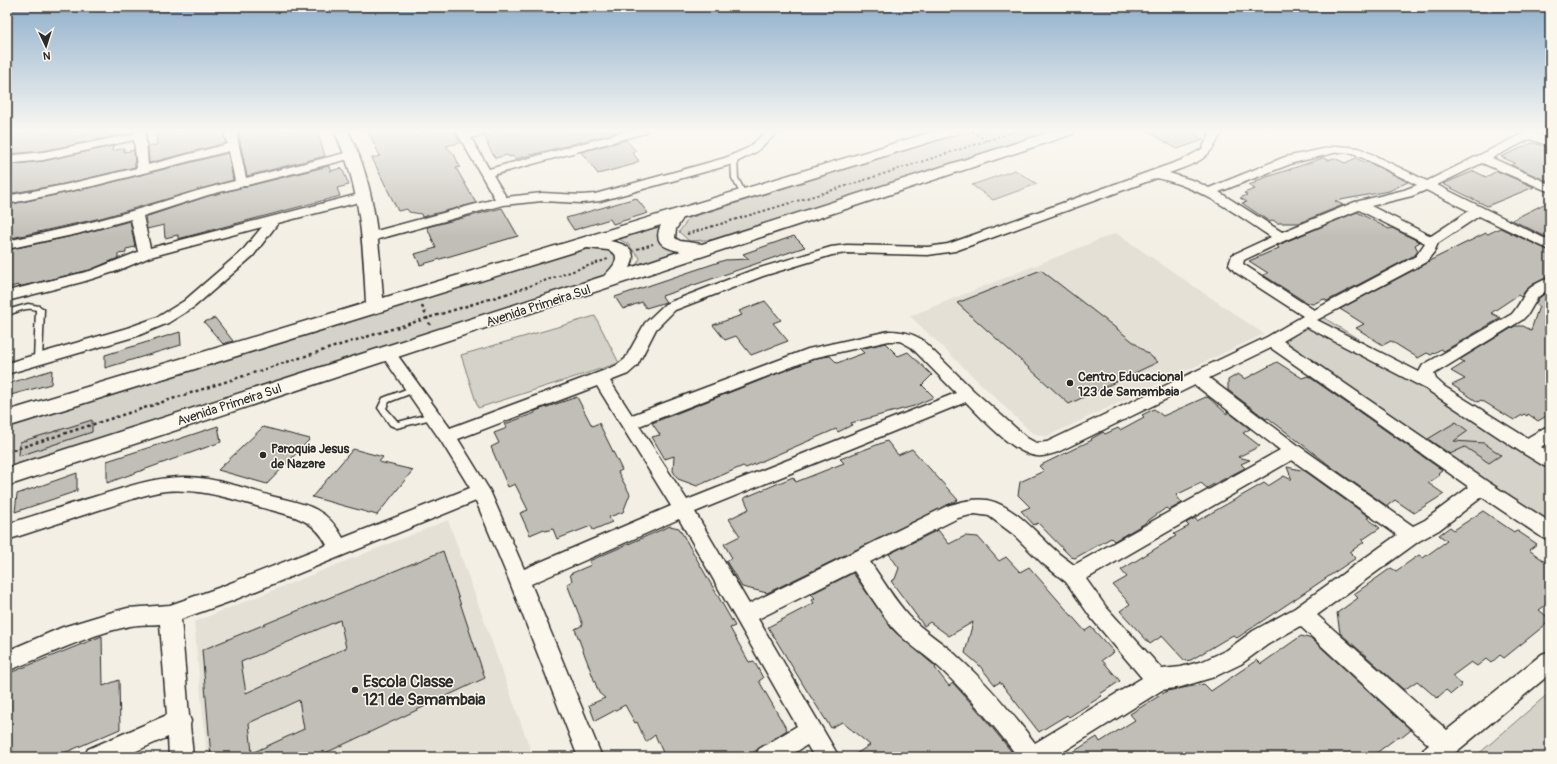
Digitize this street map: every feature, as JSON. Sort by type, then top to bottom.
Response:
[{"type":"street","points":[[7,200],[77,187],[152,167]]},
{"type":"street","points":[[238,167],[241,182]]},
{"type":"street","points":[[7,245],[77,230],[136,214],[241,182],[305,167]]},
{"type":"street","points":[[356,167],[370,237],[376,306]]},
{"type":"street","points":[[483,167],[502,201]]},
{"type":"street","points":[[486,172],[506,167]]},
{"type":"street","points":[[370,237],[502,201],[542,197],[581,199],[596,198],[707,167]]},
{"type":"street","points":[[7,420],[833,167]]},
{"type":"street","name":"Avenida Primeira Sul","points":[[7,476],[958,167]]},
{"type":"street","points":[[447,436],[622,370],[631,362],[650,326],[670,307],[758,274],[831,251],[847,249],[928,251],[950,248],[1176,167]]},
{"type":"street","points":[[1209,192],[1271,167]]},
{"type":"street","points":[[1390,167],[1550,246]]},
{"type":"street","points":[[1464,167],[1428,185],[1403,195],[1359,205],[1281,237],[1237,258],[1236,265],[1310,319],[1347,343],[1431,384],[1550,461]]},
{"type":"street","points":[[1501,167],[1550,188]]},
{"type":"street","points":[[1157,174],[1173,176],[1209,192],[1281,237]]},
{"type":"street","points":[[7,296],[91,276],[145,254],[363,197]]},
{"type":"street","points":[[1359,205],[1432,241]]},
{"type":"street","points":[[629,423],[813,353],[889,336],[900,336],[910,338],[916,342],[968,395],[1021,443],[1028,448],[1039,450],[1052,448],[1272,341],[1420,259],[1427,252],[1432,241],[1478,211]]},
{"type":"street","points":[[136,214],[145,254]]},
{"type":"street","points":[[678,214],[668,226],[666,234],[667,240],[675,245],[703,250]]},
{"type":"street","points":[[7,369],[132,332],[163,320],[189,304],[248,253],[274,220]]},
{"type":"street","points":[[582,244],[610,245],[620,248],[625,253],[625,261],[622,268],[610,280]]},
{"type":"street","points":[[1431,384],[1426,373],[1429,369],[1517,317],[1523,312],[1532,294],[1550,282]]},
{"type":"street","points":[[1272,341],[1482,487],[1550,532]]},
{"type":"street","points":[[388,353],[447,436],[481,491],[519,580],[590,757]]},
{"type":"street","points":[[1196,377],[1293,451],[1412,535]]},
{"type":"street","points":[[600,379],[683,509],[827,757]]},
{"type":"street","points":[[519,580],[683,509],[968,395]]},
{"type":"street","points":[[1527,446],[1550,432]]},
{"type":"street","points":[[1073,576],[1235,486],[1293,451]]},
{"type":"street","points":[[7,532],[139,490],[166,484],[190,484],[212,487],[301,511],[319,520],[329,530],[340,549]]},
{"type":"street","points":[[857,560],[901,622],[916,636],[943,655],[962,674],[1033,757],[1158,680],[1181,677],[1206,670],[1234,657],[1260,638],[1302,615],[1337,588],[1412,535],[1432,525],[1482,487]]},
{"type":"street","points":[[7,661],[63,637],[108,622],[128,617],[170,614],[222,596],[481,491]]},
{"type":"street","points":[[744,616],[954,511],[981,507],[996,511],[1008,519],[1020,528],[1049,557],[1073,576],[1099,613],[1158,680]]},
{"type":"street","points":[[170,614],[182,757]]},
{"type":"street","points":[[1302,615],[1402,704],[1439,751],[1550,661]]},
{"type":"street","points":[[96,757],[180,721]]},
{"type":"street","points":[[767,757],[811,730]]},
{"type":"lane","points":[[734,167],[735,178],[743,194]]},
{"type":"lane","points":[[7,313],[31,306],[36,306],[40,309],[38,360]]},
{"type":"lane","points":[[414,389],[386,400],[382,408],[393,423],[397,424],[432,416]]},
{"type":"path","points":[[7,452],[427,318],[517,291],[625,253],[906,167]]},
{"type":"path","points":[[417,294],[435,338]]},
{"type":"shaded area","points":[[854,167],[949,167],[724,239],[689,241],[679,232],[689,218]]},
{"type":"shaded area","points":[[1015,170],[1037,184],[993,200],[972,185]]},
{"type":"shaded area","points":[[664,223],[658,235],[672,250],[681,255],[635,268],[640,258],[628,244],[619,239]]},
{"type":"shaded area","name":"Centro Educacional 123 de Samambaia","points":[[1116,233],[1264,334],[1046,437],[1032,433],[910,316]]},
{"type":"shaded area","points":[[581,249],[611,250],[621,260],[613,272],[571,289],[7,472],[7,428]]},
{"type":"shaded area","points":[[595,316],[619,363],[478,408],[461,355]]},
{"type":"shaded area","points":[[1321,316],[1550,458],[1550,528],[1278,342]]},
{"type":"shaded area","name":"Escola Classe 121 de Samambaia","points":[[448,520],[533,757],[207,757],[194,622]]},
{"type":"shaded area","points":[[1550,692],[1550,757],[1475,757]]},
{"type":"building","points":[[7,167],[135,167],[64,184],[7,194],[9,177],[7,177]]},
{"type":"building","points":[[174,167],[231,167],[233,180],[101,218],[7,239],[7,205],[93,187]]},
{"type":"building","points":[[245,167],[283,167],[247,176]]},
{"type":"building","points":[[326,167],[329,167],[330,171],[342,168],[349,185],[337,188],[340,196],[178,239],[178,235],[165,238],[164,225],[147,229],[145,217],[208,196]]},
{"type":"building","points":[[376,167],[460,167],[456,168],[476,203],[422,217],[421,214],[409,212],[407,209],[398,211]]},
{"type":"building","points":[[592,167],[625,167],[598,174]]},
{"type":"building","points":[[1297,167],[1377,167],[1408,182],[1389,191],[1335,201],[1343,205],[1299,223],[1277,223],[1273,220],[1270,222],[1242,203],[1247,202],[1240,198],[1247,195],[1244,193],[1255,189],[1249,185],[1257,182],[1255,181]]},
{"type":"building","points":[[1515,167],[1550,167],[1550,180],[1547,181]]},
{"type":"building","points":[[1474,171],[1486,177],[1497,171],[1534,187],[1487,206],[1443,184]]},
{"type":"building","points":[[636,198],[648,213],[613,224],[610,219],[574,230],[566,218]]},
{"type":"building","points":[[1550,201],[1550,239],[1512,220]]},
{"type":"building","points":[[502,208],[518,236],[420,265],[415,254],[436,248],[427,227]]},
{"type":"building","points":[[1357,212],[1389,229],[1392,228],[1420,242],[1415,245],[1418,251],[1415,255],[1327,301],[1324,299],[1313,304],[1307,303],[1263,275],[1268,273],[1249,261],[1279,248],[1277,246],[1287,241]]},
{"type":"building","points":[[130,221],[135,247],[126,249],[126,253],[118,254],[118,258],[90,270],[18,287],[18,285],[7,288],[7,250],[77,235]]},
{"type":"building","points":[[1500,228],[1550,251],[1550,277],[1533,284],[1521,297],[1518,295],[1491,313],[1501,318],[1444,351],[1441,349],[1431,355],[1427,353],[1418,358],[1391,341],[1383,345],[1356,328],[1364,324],[1340,309],[1429,261],[1486,233],[1488,234]]},
{"type":"building","points":[[794,236],[805,247],[662,296],[666,302],[646,308],[642,302],[623,309],[615,297],[725,260],[749,259],[743,254]]},
{"type":"building","points":[[1041,270],[1158,362],[1069,404],[957,303]]},
{"type":"building","points":[[1550,290],[1550,414],[1538,421],[1528,414],[1527,416],[1524,414],[1514,420],[1481,400],[1478,402],[1452,385],[1465,379],[1451,371],[1464,363],[1459,360],[1515,326],[1523,326],[1531,330],[1539,306],[1535,304],[1539,298]]},
{"type":"building","points":[[765,301],[781,320],[773,323],[788,341],[751,355],[736,336],[725,340],[713,325],[742,315],[739,311]]},
{"type":"building","points":[[215,318],[233,341],[223,344],[204,322]]},
{"type":"building","points":[[180,332],[181,345],[105,368],[105,355]]},
{"type":"building","points":[[885,343],[898,356],[908,352],[932,375],[922,385],[934,397],[914,406],[851,423],[852,425],[838,432],[836,429],[746,468],[743,466],[697,486],[678,479],[673,471],[674,456],[665,459],[652,437],[660,435],[652,423],[817,358],[830,356],[837,363],[864,353],[860,349]]},
{"type":"building","points":[[1277,362],[1302,378],[1308,376],[1442,470],[1438,473],[1440,475],[1428,483],[1444,494],[1414,513],[1395,500],[1387,506],[1228,390],[1228,380],[1238,374],[1245,379]]},
{"type":"building","points":[[52,370],[51,384],[7,396],[7,384]]},
{"type":"building","points":[[577,397],[592,426],[599,423],[622,470],[618,472],[630,494],[623,512],[609,517],[612,522],[593,530],[591,526],[557,539],[553,529],[545,531],[544,529],[530,535],[520,513],[528,510],[515,484],[508,487],[491,447],[499,443],[494,433],[507,428],[505,424],[535,413],[535,411]]},
{"type":"building","points":[[1206,397],[1227,414],[1227,411],[1250,429],[1243,433],[1260,446],[1238,457],[1250,460],[1241,464],[1245,468],[1207,488],[1201,483],[1176,495],[1182,503],[1169,510],[1166,508],[1142,525],[1114,541],[1111,538],[1075,558],[1071,557],[1038,523],[1034,525],[1021,511],[1030,507],[1018,495],[1020,482],[1044,471],[1039,466],[1092,440],[1091,439],[1103,432],[1105,434],[1118,428],[1120,430],[1144,417],[1142,415],[1154,409],[1163,416]]},
{"type":"building","points":[[92,420],[92,432],[19,456],[20,442]]},
{"type":"building","points":[[1456,422],[1468,431],[1454,441],[1484,443],[1501,455],[1489,463],[1465,447],[1450,454],[1428,439]]},
{"type":"building","points":[[218,426],[221,442],[107,483],[107,461]]},
{"type":"building","name":"Paroquia Jesus de Nazare","points":[[263,427],[310,439],[267,484],[218,470]]},
{"type":"building","points":[[887,441],[898,455],[912,449],[958,500],[767,593],[742,587],[726,561],[732,558],[724,544],[740,536],[729,519],[749,509],[744,498],[793,477],[796,482],[844,463],[840,459]]},
{"type":"building","points":[[353,449],[383,457],[379,462],[413,470],[377,515],[312,497]]},
{"type":"building","points":[[1287,467],[1305,471],[1369,517],[1367,518],[1380,528],[1362,540],[1364,542],[1350,552],[1356,558],[1237,638],[1233,635],[1191,660],[1185,661],[1162,636],[1150,644],[1120,611],[1130,604],[1113,585],[1127,577],[1121,570],[1176,536],[1174,534],[1189,526],[1186,523],[1195,518],[1197,521],[1264,483],[1268,486],[1284,476],[1292,480]]},
{"type":"building","points":[[77,473],[77,491],[15,512],[17,494]]},
{"type":"building","points":[[1483,511],[1514,532],[1516,530],[1537,544],[1529,550],[1550,565],[1550,602],[1539,610],[1550,619],[1550,621],[1504,658],[1500,655],[1491,663],[1486,659],[1477,666],[1471,662],[1452,676],[1462,685],[1451,694],[1446,690],[1437,698],[1417,681],[1404,690],[1340,633],[1337,613],[1358,598],[1354,594],[1391,568],[1396,571],[1419,555],[1423,558],[1447,541],[1439,535],[1450,527],[1454,530]]},
{"type":"building","points":[[670,526],[679,528],[735,626],[730,628],[749,662],[754,661],[763,678],[759,681],[787,730],[746,757],[665,757],[655,735],[646,742],[637,722],[635,723],[625,705],[595,721],[589,705],[605,698],[599,693],[575,629],[583,625],[567,584],[572,581],[570,574],[591,565],[589,561]]},
{"type":"building","points":[[938,530],[949,544],[965,536],[978,537],[999,561],[1006,557],[1020,572],[1029,567],[1085,631],[1091,627],[1114,652],[1102,660],[1120,681],[1100,694],[1102,696],[1069,717],[1067,715],[1039,732],[1000,682],[995,685],[979,665],[965,653],[973,622],[949,636],[930,622],[924,626],[891,581],[895,579],[899,568],[889,554]]},
{"type":"building","points":[[443,551],[485,678],[317,757],[211,757],[202,650]],"holes":[[[340,620],[346,648],[246,693],[241,662]],[[299,700],[304,729],[252,753],[249,723]]]},
{"type":"building","points":[[853,573],[892,629],[936,667],[935,668],[949,686],[953,683],[1011,751],[1001,757],[851,757],[870,745],[842,722],[831,728],[768,627],[814,603],[812,600],[815,598],[811,594]]},
{"type":"building","points":[[102,636],[103,686],[119,680],[120,729],[55,757],[7,757],[7,674]]},
{"type":"building","points":[[1301,636],[1312,639],[1411,730],[1401,738],[1399,736],[1371,757],[1065,757],[1097,737],[1100,742],[1135,720],[1130,714],[1167,691],[1204,684],[1211,691],[1257,660],[1261,664]]},
{"type":"place","name":"Centro Educacional 123 de Samambaia","points":[[1070,383]]},
{"type":"place","name":"Paroquia Jesus de Nazare","points":[[263,455]]},
{"type":"place","name":"Escola Classe 121 de Samambaia","points":[[355,690]]}]
